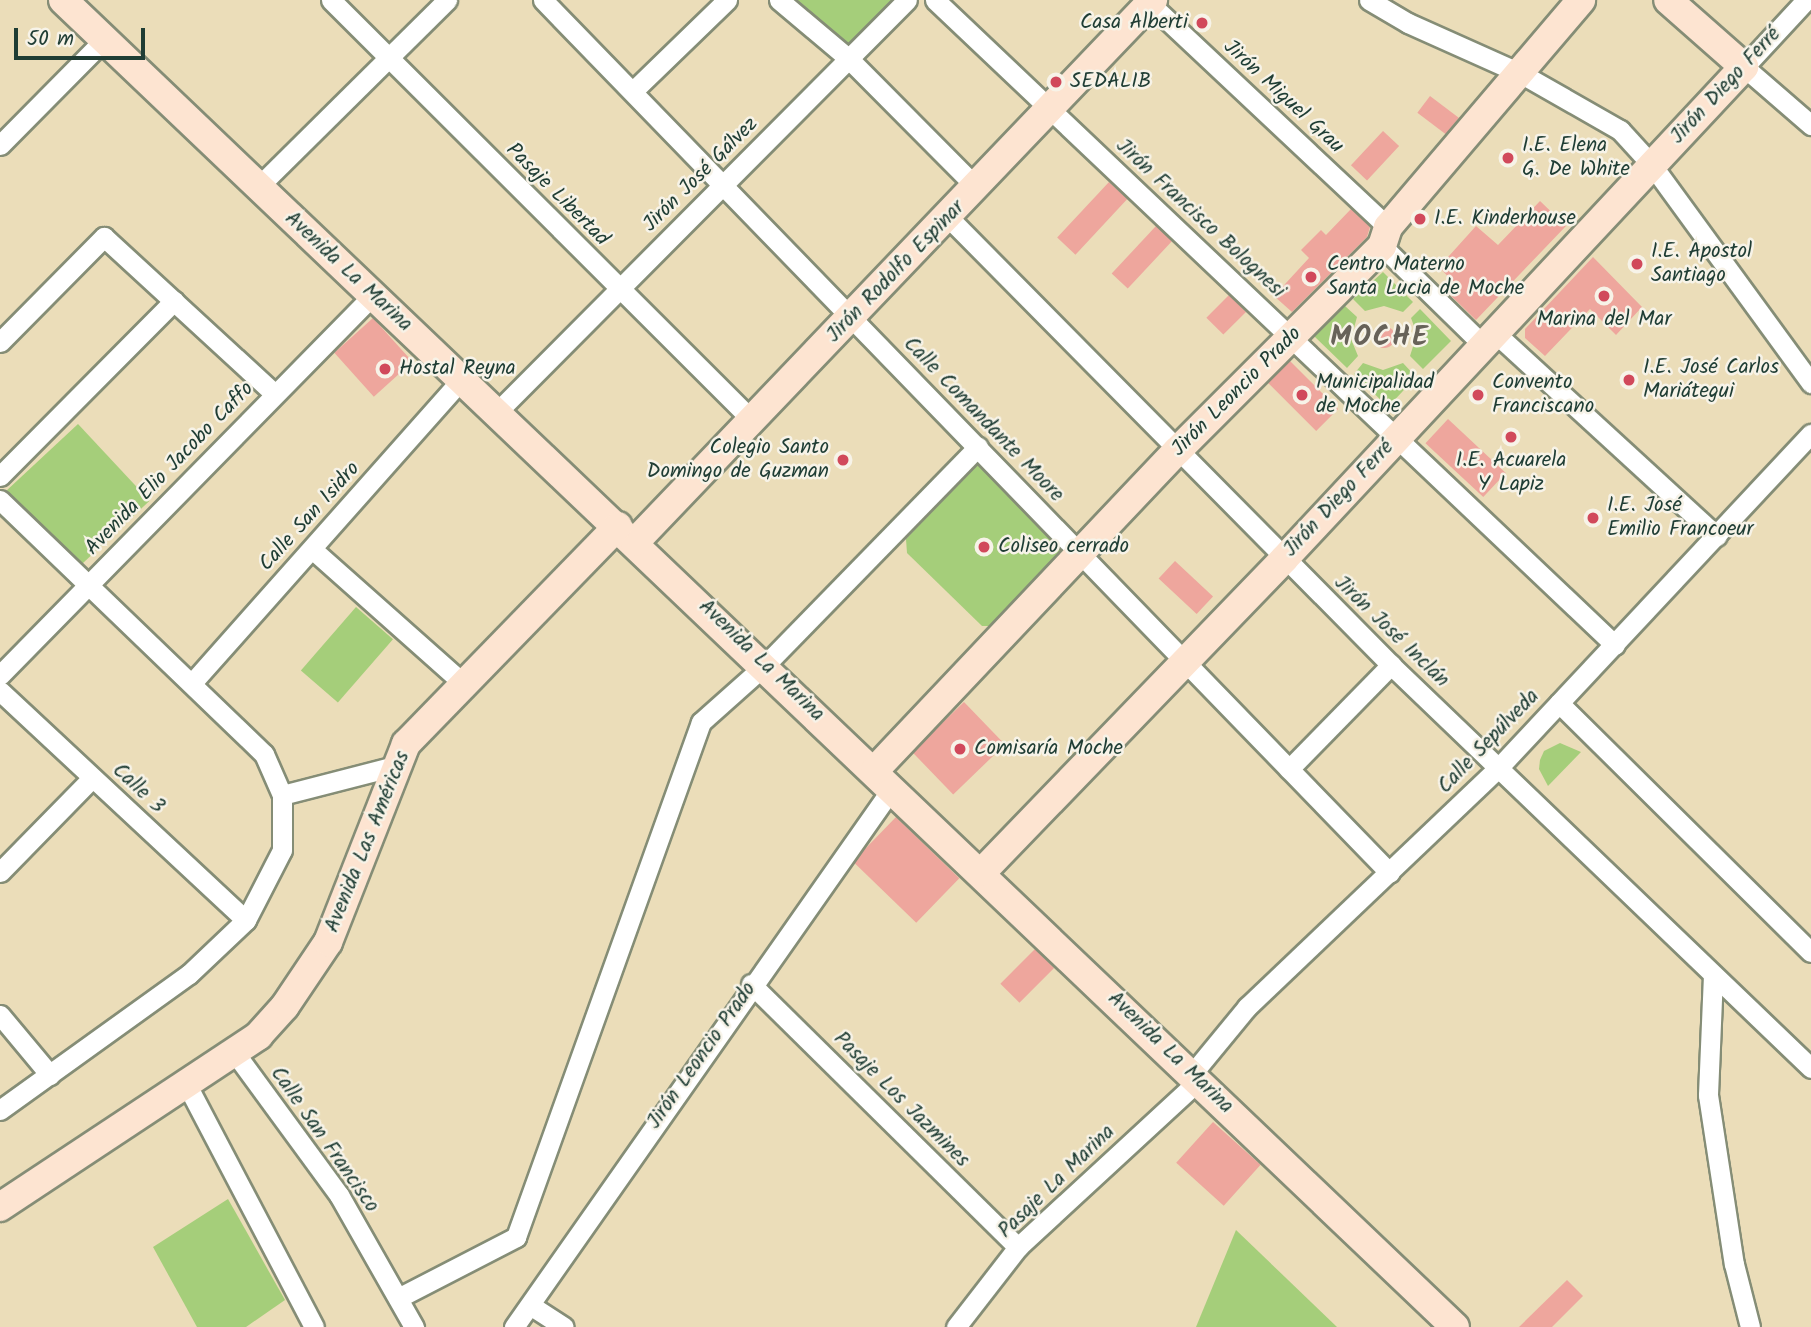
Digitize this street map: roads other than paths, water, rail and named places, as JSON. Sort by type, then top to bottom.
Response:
[{"type":"street","name":"Avenida La Marina","points":[[62,0],[765,665],[1455,1327]]},
{"type":"street","name":"Pasaje Libertad","points":[[331,0],[753,421]]},
{"type":"street","points":[[258,187],[447,0]]},
{"type":"street","name":"Calle Comandante Moore","points":[[543,0],[1390,873]]},
{"type":"street","points":[[633,91],[727,0]]},
{"type":"street","points":[[779,0],[849,59],[977,188]]},
{"type":"street","name":"Jirón José Gálvez","points":[[497,412],[907,0]]},
{"type":"street","name":"Jirón Francisco Bolognesi","points":[[934,0],[1615,645]]},
{"type":"street","points":[[1369,0],[1408,23],[1520,73],[1620,130],[1652,165],[1811,383]]},
{"type":"street","name":"Jirón Leoncio Prado","points":[[514,1327],[751,984],[884,779],[1080,554],[1292,337],[1385,236],[1581,0]]},
{"type":"street","points":[[1668,0],[1811,125]]},
{"type":"street","name":"Jirón Diego Ferré","points":[[982,872],[1284,559],[1806,0]]},
{"type":"street","name":"Jirón Rodolfo Espinar","points":[[627,534],[753,421],[949,218],[1150,1]]},
{"type":"street","name":"Jirón Miguel Grau","points":[[1150,1],[1488,338],[1717,536]]},
{"type":"street","points":[[1,142],[104,40]]},
{"type":"street","name":"Jirón José Inclán","points":[[949,218],[1177,452],[1391,665],[1500,766],[1811,1069]]},
{"type":"street","points":[[0,342],[104,237],[275,394]]},
{"type":"street","name":"Avenida Elio Jacobo Caffo","points":[[0,675],[373,295]]},
{"type":"street","points":[[0,476],[174,301]]},
{"type":"street","name":"Calle San Isidro","points":[[191,684],[462,379]]},
{"type":"street","name":"Calle Sepúlveda","points":[[1195,1077],[1247,1007],[1500,766],[1811,434]]},
{"type":"street","points":[[398,1298],[516,1237],[701,722],[765,665],[978,447]]},
{"type":"street","points":[[0,500],[264,754],[282,795],[282,850],[246,920],[189,974],[0,1110]]},
{"type":"street","name":"Avenida Las Américas","points":[[0,1207],[235,1054],[285,1006],[328,942],[395,766],[406,744],[462,682],[627,534]]},
{"type":"street","points":[[312,550],[462,682]]},
{"type":"street","points":[[1289,769],[1391,665]]},
{"type":"street","name":"Calle 3","points":[[0,691],[246,920]]},
{"type":"street","points":[[1559,703],[1811,952]]},
{"type":"street","points":[[282,795],[395,766]]},
{"type":"street","points":[[0,872],[92,778]]},
{"type":"street","points":[[1713,975],[1709,1095],[1734,1264],[1749,1327]]},
{"type":"street","name":"Pasaje Los Jazmines","points":[[751,984],[1018,1247]]},
{"type":"street","points":[[0,1015],[50,1074]]},
{"type":"street","name":"Calle San Francisco","points":[[235,1054],[339,1195],[414,1327]]},
{"type":"street","name":"Pasaje La Marina","points":[[956,1327],[1018,1247],[1195,1077]]},
{"type":"street","points":[[187,1085],[314,1327]]},
{"type":"street","points":[[530,1305],[564,1327]]},
{"type":"place","name":"Casa Alberti","points":[[1202,23]]},
{"type":"place","name":"SEDALIB","points":[[1056,82]]},
{"type":"place","name":"I.E. Elena G. De White","points":[[1508,158]]},
{"type":"place","name":"I.E. Kinderhouse","points":[[1420,219]]},
{"type":"place","name":"I.E. Apostol Santiago","points":[[1637,264]]},
{"type":"place","name":"Centro Materno Santa Lucia de Moche","points":[[1311,277]]},
{"type":"place","name":"Marina del Mar","points":[[1604,296]]},
{"type":"place","name":"Hostal Reyna","points":[[385,369]]},
{"type":"place","name":"I.E. José Carlos Mariátegui","points":[[1629,380]]},
{"type":"place","name":"Municipalidad de Moche","points":[[1302,395]]},
{"type":"place","name":"Convento Franciscano","points":[[1478,395]]},
{"type":"place","name":"I.E. Acuarela Y Lapiz","points":[[1511,437]]},
{"type":"place","name":"Colegio Santo Domingo de Guzman","points":[[843,460]]},
{"type":"place","name":"I.E. José Emilio Francoeur","points":[[1593,518]]},
{"type":"place","name":"Coliseo cerrado","points":[[984,547]]},
{"type":"place","name":"Comisaría Moche","points":[[960,749]]},
{"type":"district","name":"MOCHE","points":[[1380,338]]}]
